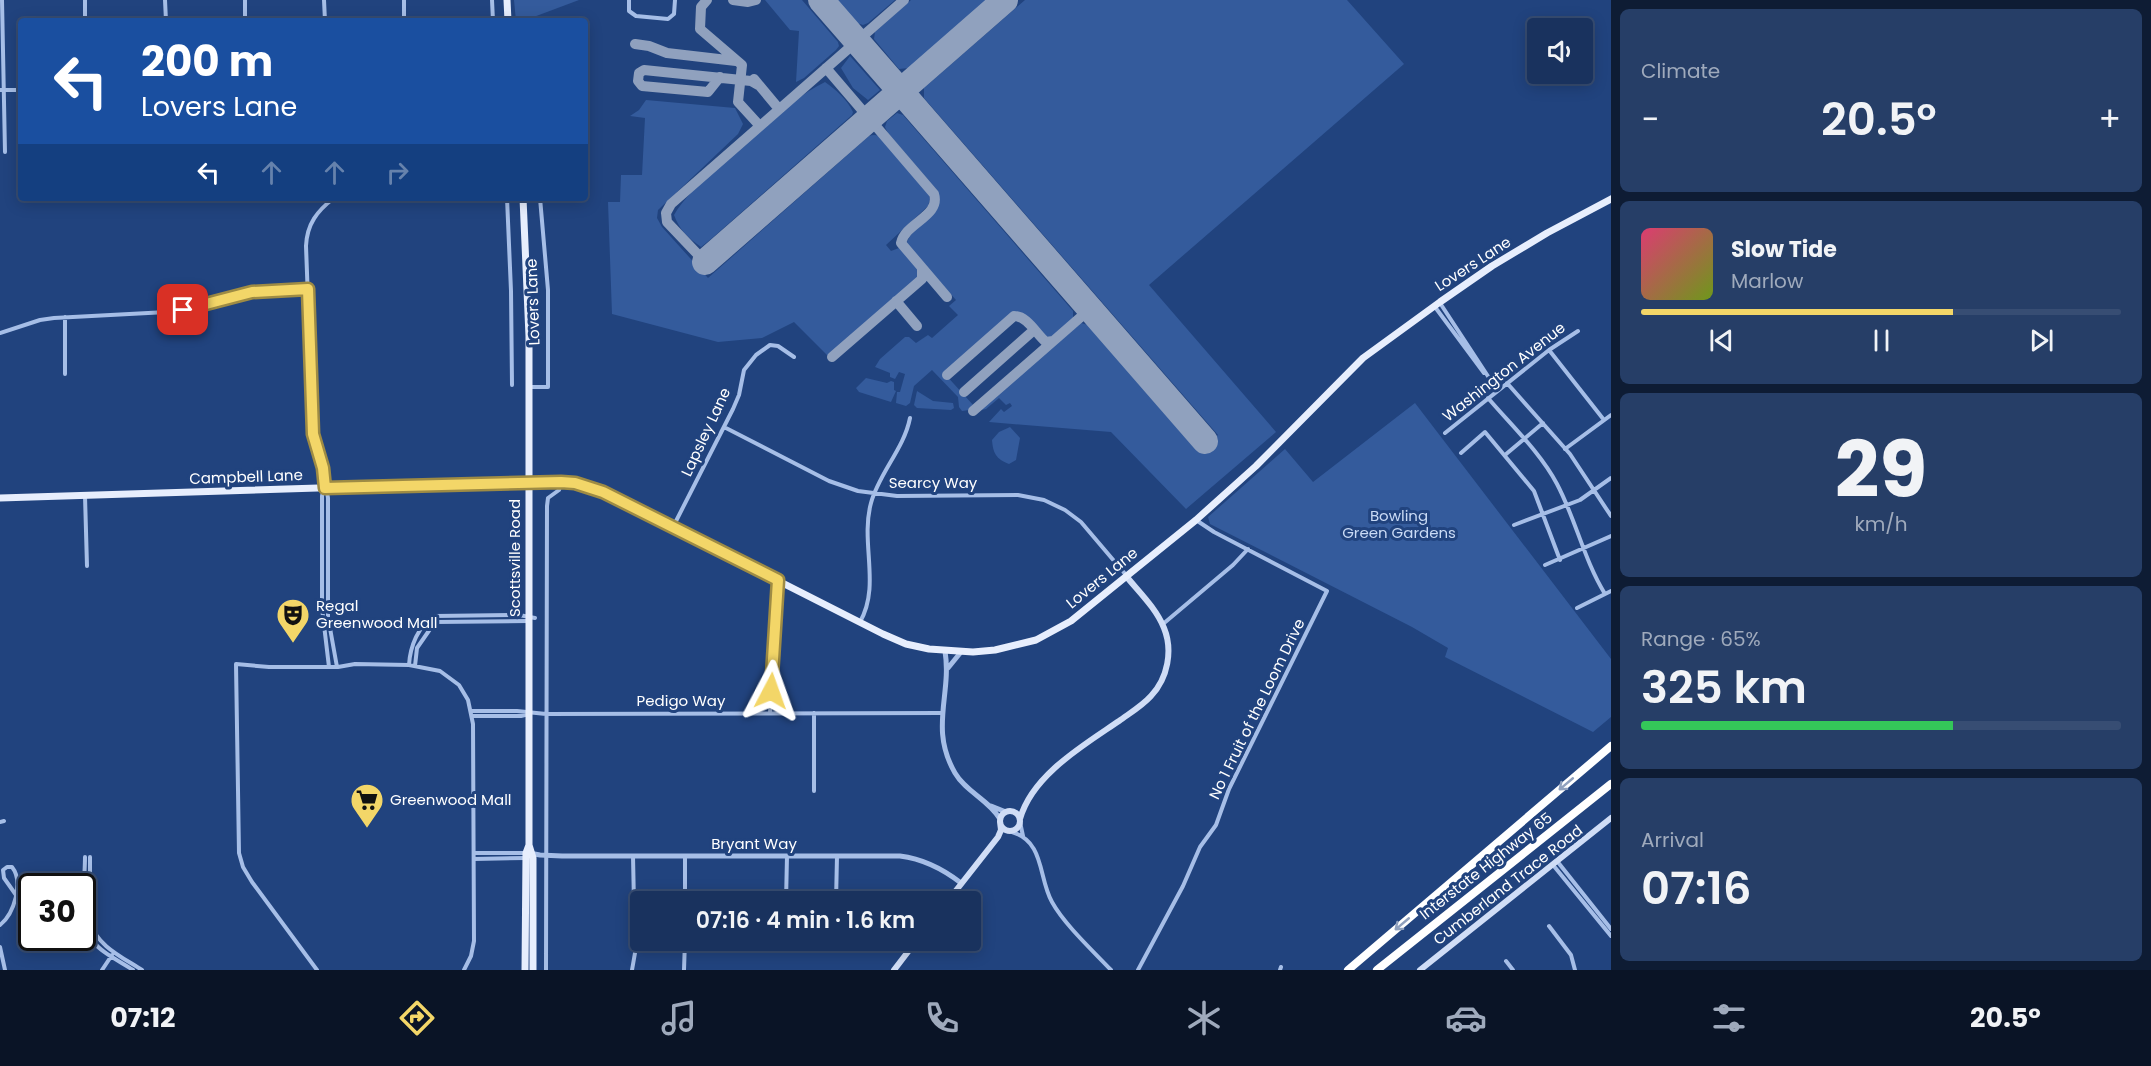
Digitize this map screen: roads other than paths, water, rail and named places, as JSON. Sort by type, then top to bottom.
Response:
[{"type":"highway","points":[[1348,970],[1611,746]]},
{"type":"highway","name":"Interstate Highway 65","points":[[1377,970],[1611,784]]},
{"type":"main road","points":[[507,0],[508,18]]},
{"type":"main road","name":"Lovers Lane","points":[[529,482],[575,483],[603,492],[906,644],[960,652],[994,650],[1036,640],[1071,621],[1196,520],[1257,465],[1363,358],[1492,266],[1611,198]]},
{"type":"main road","name":"Scottsville Road","points":[[523,201],[528,276],[529,714],[533,970]]},
{"type":"main road","name":"Campbell Lane","points":[[0,498],[529,482]]},
{"type":"main road","points":[[998,837],[1018,828],[1023,806],[1058,765],[1142,705],[1161,682],[1168,656],[1168,643],[1162,624],[1126,576]]},
{"type":"main road","points":[[955,891],[998,837],[1000,821],[1008,811],[1023,806]]},
{"type":"main road","points":[[1008,811],[1016,813],[1020,820]]},
{"type":"main road","name":"Cumberland Trace Road","points":[[1420,970],[1611,818]]},
{"type":"main road","points":[[1000,821],[1002,828],[1010,832]]},
{"type":"main road","name":"Scottsville Road","points":[[525,970],[531,854]]},
{"type":"main road","points":[[894,970],[909,951]]},
{"type":"street","points":[[2,0],[5,152]]},
{"type":"street","points":[[85,0],[86,18]]},
{"type":"street","points":[[165,0],[166,18]]},
{"type":"street","points":[[245,0],[245,18]]},
{"type":"street","points":[[324,0],[325,18]]},
{"type":"street","points":[[404,0],[404,18]]},
{"type":"street","points":[[492,0],[493,18]]},
{"type":"street","points":[[629,0],[629,11],[636,16],[668,19],[674,14],[675,0]]},
{"type":"street","points":[[2,90],[18,90]]},
{"type":"street","points":[[331,201],[319,211],[309,227],[306,246],[313,434],[323,468],[328,498],[328,617],[336,667]]},
{"type":"street","points":[[507,201],[512,385]]},
{"type":"street","name":"Lovers Lane","points":[[529,387],[548,387],[548,290],[540,201]]},
{"type":"street","points":[[0,333],[40,320],[166,312],[252,292],[308,289]]},
{"type":"street","points":[[1437,304],[1497,390]]},
{"type":"street","points":[[65,317],[65,374]]},
{"type":"street","name":"Washington Avenue","points":[[1445,433],[1549,350],[1578,331]]},
{"type":"street","name":"Lapsley Lane","points":[[673,527],[737,399],[744,370],[766,346],[773,345],[794,357]]},
{"type":"street","points":[[1549,350],[1604,420]]},
{"type":"street","points":[[1507,383],[1565,449],[1611,516]]},
{"type":"street","points":[[1488,398],[1548,468],[1567,505],[1584,550],[1605,594]]},
{"type":"street","points":[[1565,449],[1611,415]]},
{"type":"street","points":[[860,622],[870,596],[867,530],[870,506],[889,462],[904,437],[910,418]]},
{"type":"street","points":[[1505,455],[1543,423]]},
{"type":"street","name":"Searcy Way","points":[[724,427],[834,483],[858,491],[897,496],[1018,495],[1038,498],[1065,510],[1081,522],[1126,576]]},
{"type":"street","points":[[1461,453],[1485,432],[1534,491],[1560,560]]},
{"type":"street","points":[[1514,525],[1567,505],[1594,491],[1611,478]]},
{"type":"street","points":[[546,970],[547,502],[550,496],[559,490],[561,482]]},
{"type":"street","points":[[325,488],[322,496],[322,608],[329,667]]},
{"type":"street","points":[[85,496],[87,566]]},
{"type":"street","name":"No 1 Fruit of the Loom Drive","points":[[1138,970],[1183,886],[1200,847],[1216,825],[1229,789],[1328,591],[1196,520]]},
{"type":"street","points":[[1545,566],[1611,536]]},
{"type":"street","points":[[1162,624],[1233,565],[1248,549]]},
{"type":"street","points":[[770,713],[778,580]]},
{"type":"street","points":[[1577,608],[1611,591]]},
{"type":"street","points":[[409,665],[414,642],[427,622],[435,616],[529,618]]},
{"type":"street","points":[[415,666],[419,645],[435,622],[529,618]]},
{"type":"street","points":[[945,651],[948,668],[941,713],[943,737],[953,768],[965,786],[985,802],[996,809],[1008,811]]},
{"type":"street","points":[[948,668],[960,652]]},
{"type":"street","points":[[317,970],[252,882],[243,867],[239,853],[236,664],[269,667],[409,665],[436,669],[448,676],[464,693],[472,713],[474,853],[474,941],[471,956],[464,970]]},
{"type":"street","name":"Pedigo Way","points":[[472,713],[522,716],[529,714],[941,713]]},
{"type":"street","points":[[814,713],[814,791]]},
{"type":"street","points":[[985,802],[1000,821]]},
{"type":"street","points":[[1020,820],[1023,837],[1036,853],[1051,901],[1111,970]]},
{"type":"street","points":[[1010,832],[1023,837]]},
{"type":"street","name":"Bryant Way","points":[[474,853],[910,858],[935,866],[961,883]]},
{"type":"street","name":"Bryant Way","points":[[474,859],[531,854]]},
{"type":"street","points":[[633,856],[635,953],[633,970]]},
{"type":"street","points":[[685,856],[685,891]]},
{"type":"street","points":[[786,891],[787,856]]},
{"type":"street","points":[[836,891],[837,856]]},
{"type":"street","points":[[88,857],[85,923],[90,938],[133,970]]},
{"type":"street","points":[[1555,863],[1611,930]]},
{"type":"street","points":[[1555,863],[1611,936]]},
{"type":"street","points":[[0,925],[11,914],[16,895],[15,872],[12,867],[7,867],[3,870],[3,875],[16,895]]},
{"type":"street","points":[[1549,926],[1571,955],[1575,970]]},
{"type":"street","points":[[0,947],[5,970]]},
{"type":"street","points":[[684,970],[685,951]]},
{"type":"street","points":[[102,970],[113,954]]},
{"type":"street","points":[[113,954],[142,970]]},
{"type":"street","points":[[1506,961],[1513,970]]},
{"type":"place","name":"Regal Greenwood Mall","points":[[293,644]]},
{"type":"place","name":"Greenwood Mall","points":[[367,829]]},
{"type":"park label","name":"Bowling Green Gardens","points":[[1399,524]]}]
